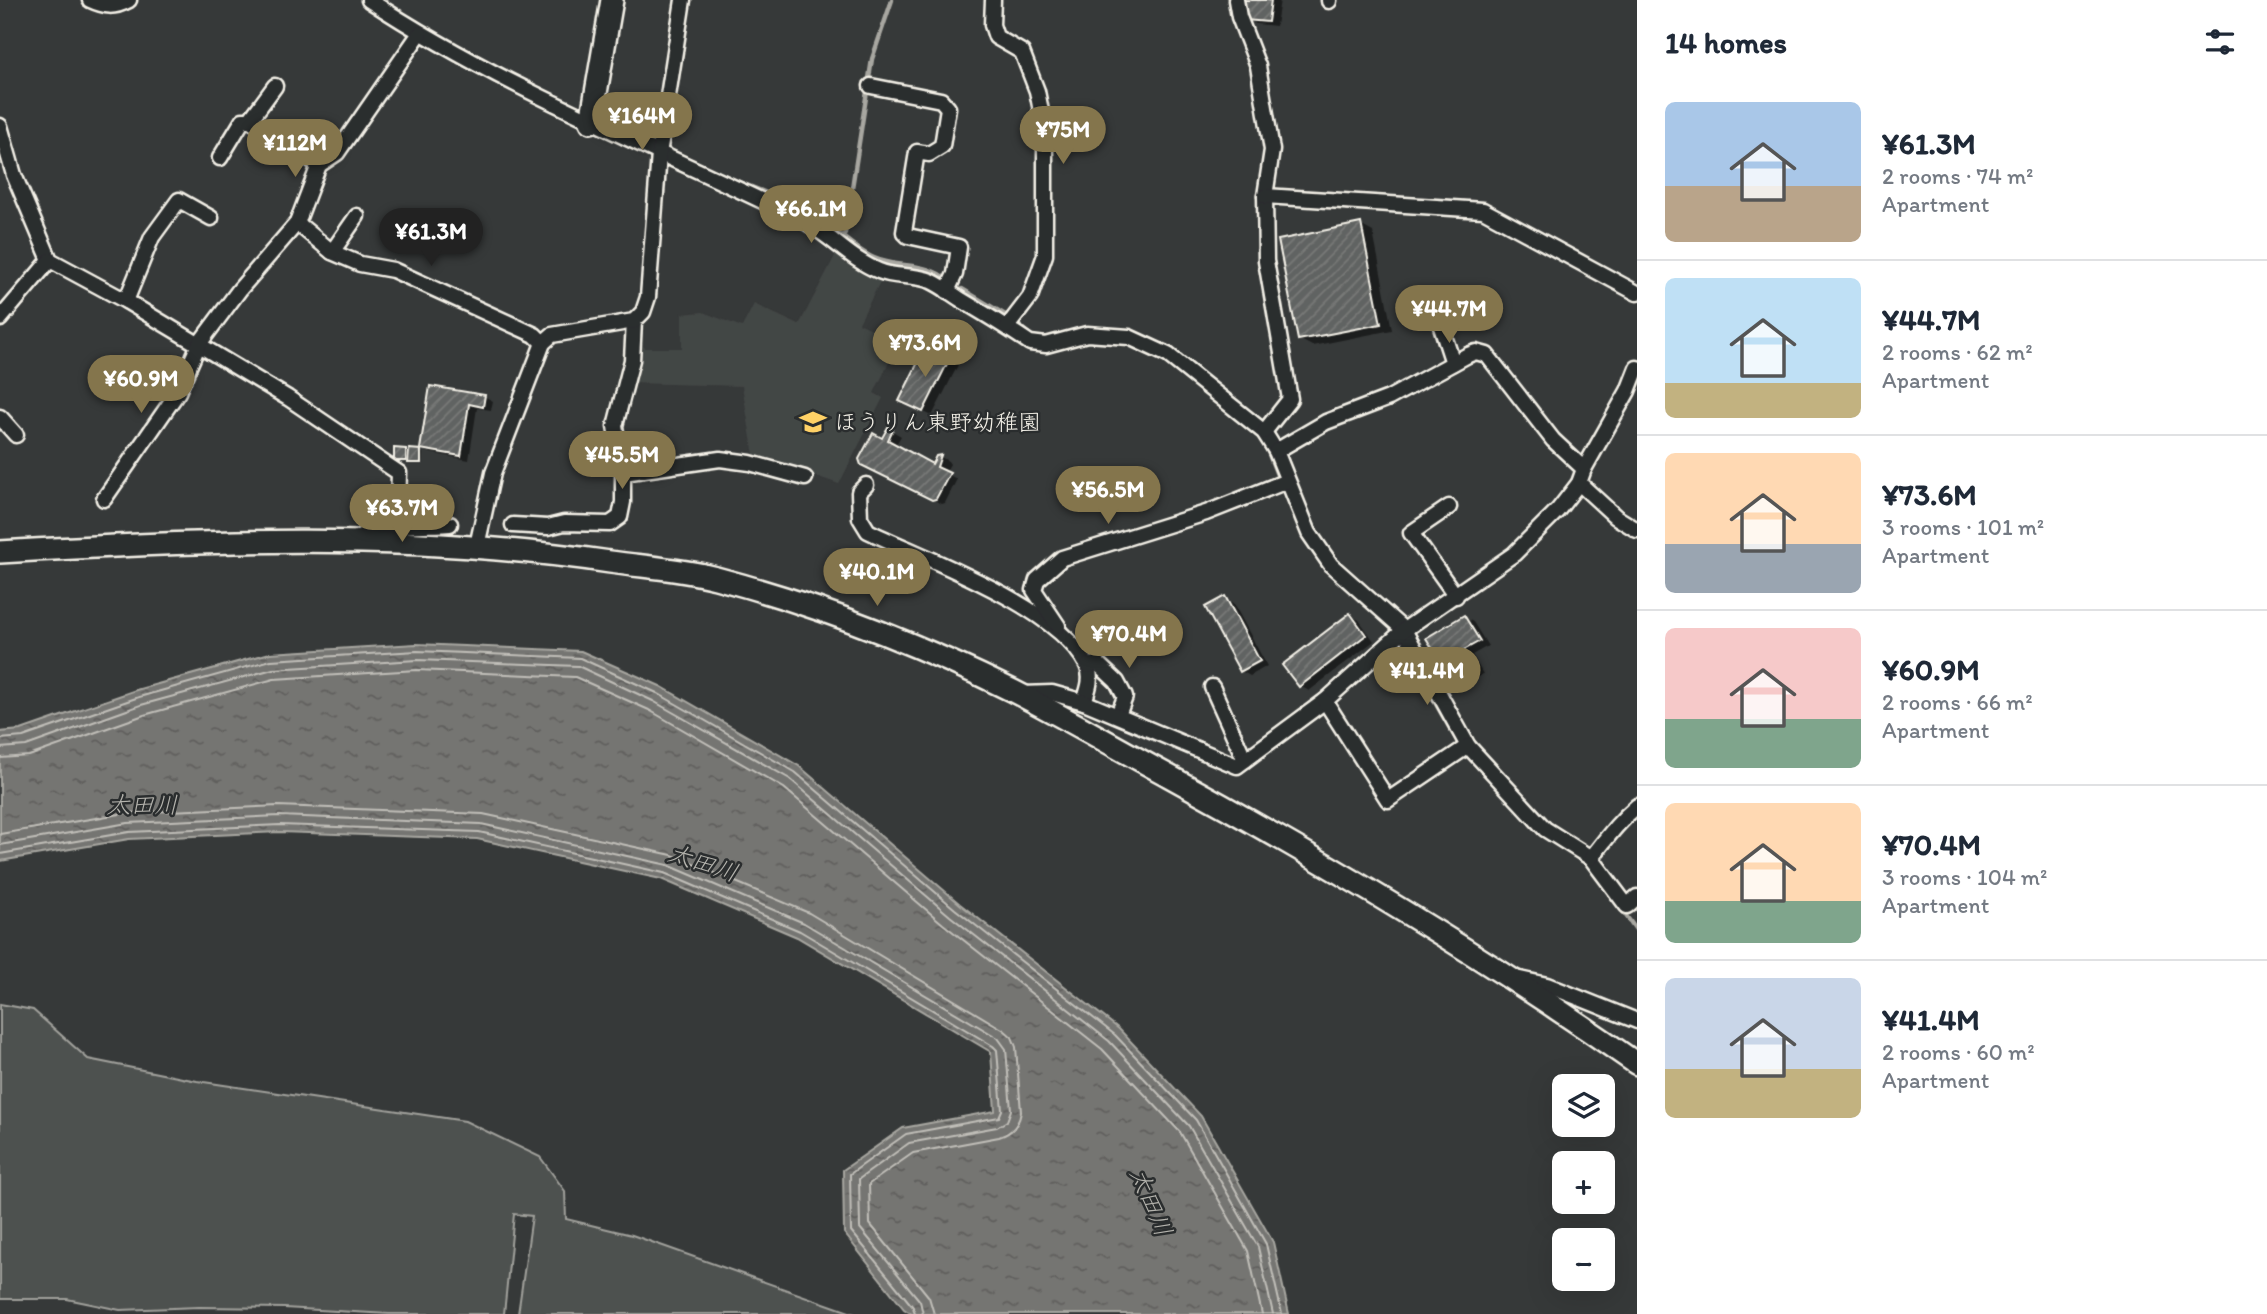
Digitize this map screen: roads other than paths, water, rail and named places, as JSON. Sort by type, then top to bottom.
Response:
[{"type":"street","points":[[90,0],[102,6],[117,7],[129,0]]},
{"type":"street","points":[[369,0],[420,33],[591,122],[802,220],[830,236],[851,256],[882,272],[914,275],[932,282],[1030,343],[1045,345],[1087,334],[1129,337],[1168,355],[1264,432],[1276,451],[1309,533],[1331,565],[1404,630],[1468,746],[1545,829],[1591,858],[1627,906],[1637,897]]},
{"type":"street","points":[[591,122],[612,0]]},
{"type":"street","points":[[477,545],[493,473],[543,342],[552,335],[634,321],[643,312],[648,297],[659,154],[683,0]]},
{"type":"street","points":[[993,0],[992,25],[996,37],[1022,52],[1037,91],[1045,131],[1045,255],[1030,297],[1007,327]]},
{"type":"street","points":[[1236,0],[1239,17],[1258,66],[1272,150],[1265,196],[1266,261],[1290,399],[1264,432]]},
{"type":"street","points":[[104,499],[178,392],[199,344],[240,289],[297,223],[319,165],[337,153],[420,33]]},
{"type":"street","points":[[250,120],[275,86]]},
{"type":"street","points":[[871,86],[941,100],[948,108],[942,146],[929,154],[917,152],[904,232],[908,236],[960,247],[955,274],[947,291]]},
{"type":"street","points":[[220,158],[243,120],[250,120],[319,165]]},
{"type":"street","points":[[0,126],[14,175],[50,260],[126,301],[288,398],[399,472],[398,504]]},
{"type":"street","points":[[1265,196],[1483,210],[1637,293]]},
{"type":"street","points":[[126,301],[152,237],[179,200],[211,218]]},
{"type":"street","points":[[332,252],[357,216]]},
{"type":"street","points":[[297,223],[332,252],[360,264],[393,270],[535,335],[543,342]]},
{"type":"street","points":[[0,319],[50,260]]},
{"type":"street","points":[[1436,312],[1453,363]]},
{"type":"street","points":[[548,527],[564,523],[610,524],[620,517],[623,473],[615,426],[632,360],[634,321]]},
{"type":"street","points":[[1276,451],[1326,422],[1389,398],[1476,352],[1487,355],[1616,517],[1637,530]]},
{"type":"street","points":[[1019,694],[1052,692],[1084,702],[1237,766],[1325,701],[1404,630],[1514,554],[1558,510],[1582,476],[1628,391],[1637,368]]},
{"type":"street","points":[[0,417],[16,435]]},
{"type":"street","points":[[623,473],[720,459],[750,463],[805,478]]},
{"type":"street","points":[[1084,702],[1091,683],[1088,666],[1064,636],[1034,590],[1037,580],[1062,558],[1206,513],[1287,481]]},
{"type":"street","points":[[866,485],[859,492],[860,518],[869,531],[992,589],[1027,608],[1064,636]]},
{"type":"street","points":[[1449,507],[1411,533],[1456,596]]},
{"type":"street","points":[[347,543],[364,534],[387,528],[450,524]]},
{"type":"street","points":[[513,526],[548,527],[571,532]]},
{"type":"street","points":[[0,552],[232,542],[477,545],[534,550],[712,577],[853,620],[1019,694],[1304,850],[1546,999],[1637,1064]]},
{"type":"street","points":[[1088,666],[1097,663],[1117,682],[1125,697],[1118,715]]},
{"type":"street","points":[[1212,687],[1245,760]]},
{"type":"street","points":[[1325,701],[1388,800],[1468,746]]},
{"type":"street","points":[[1591,858],[1616,825],[1637,806]]},
{"type":"street","points":[[1509,977],[1547,985],[1637,1021]]},
{"type":"water","name":"太田川","points":[[416,644],[581,651],[660,686],[799,766],[960,904],[1119,1029],[1201,1116],[1273,1242],[1289,1314],[912,1314],[904,1309],[844,1233],[843,1170],[903,1128],[995,1111],[991,1052],[797,937],[661,879],[477,839],[280,832],[129,839],[0,861],[0,732],[21,730],[136,690],[270,653]]},
{"type":"waterway","points":[[842,236],[845,233],[872,59],[892,0]]},
{"type":"waterway","points":[[631,128],[645,136]]},
{"type":"waterway","points":[[727,177],[807,211],[856,248],[874,258],[926,269],[942,276]]},
{"type":"waterway","points":[[962,289],[1007,316]]},
{"type":"waterway","points":[[1016,323],[1029,334]]},
{"type":"waterway","points":[[1266,447],[1277,475]]},
{"type":"waterway","points":[[1404,648],[1458,743]]},
{"type":"waterway","points":[[1619,906],[1637,931]]},
{"type":"place","name":"ほうりん東野幼稚園","points":[[813,422]]}]
